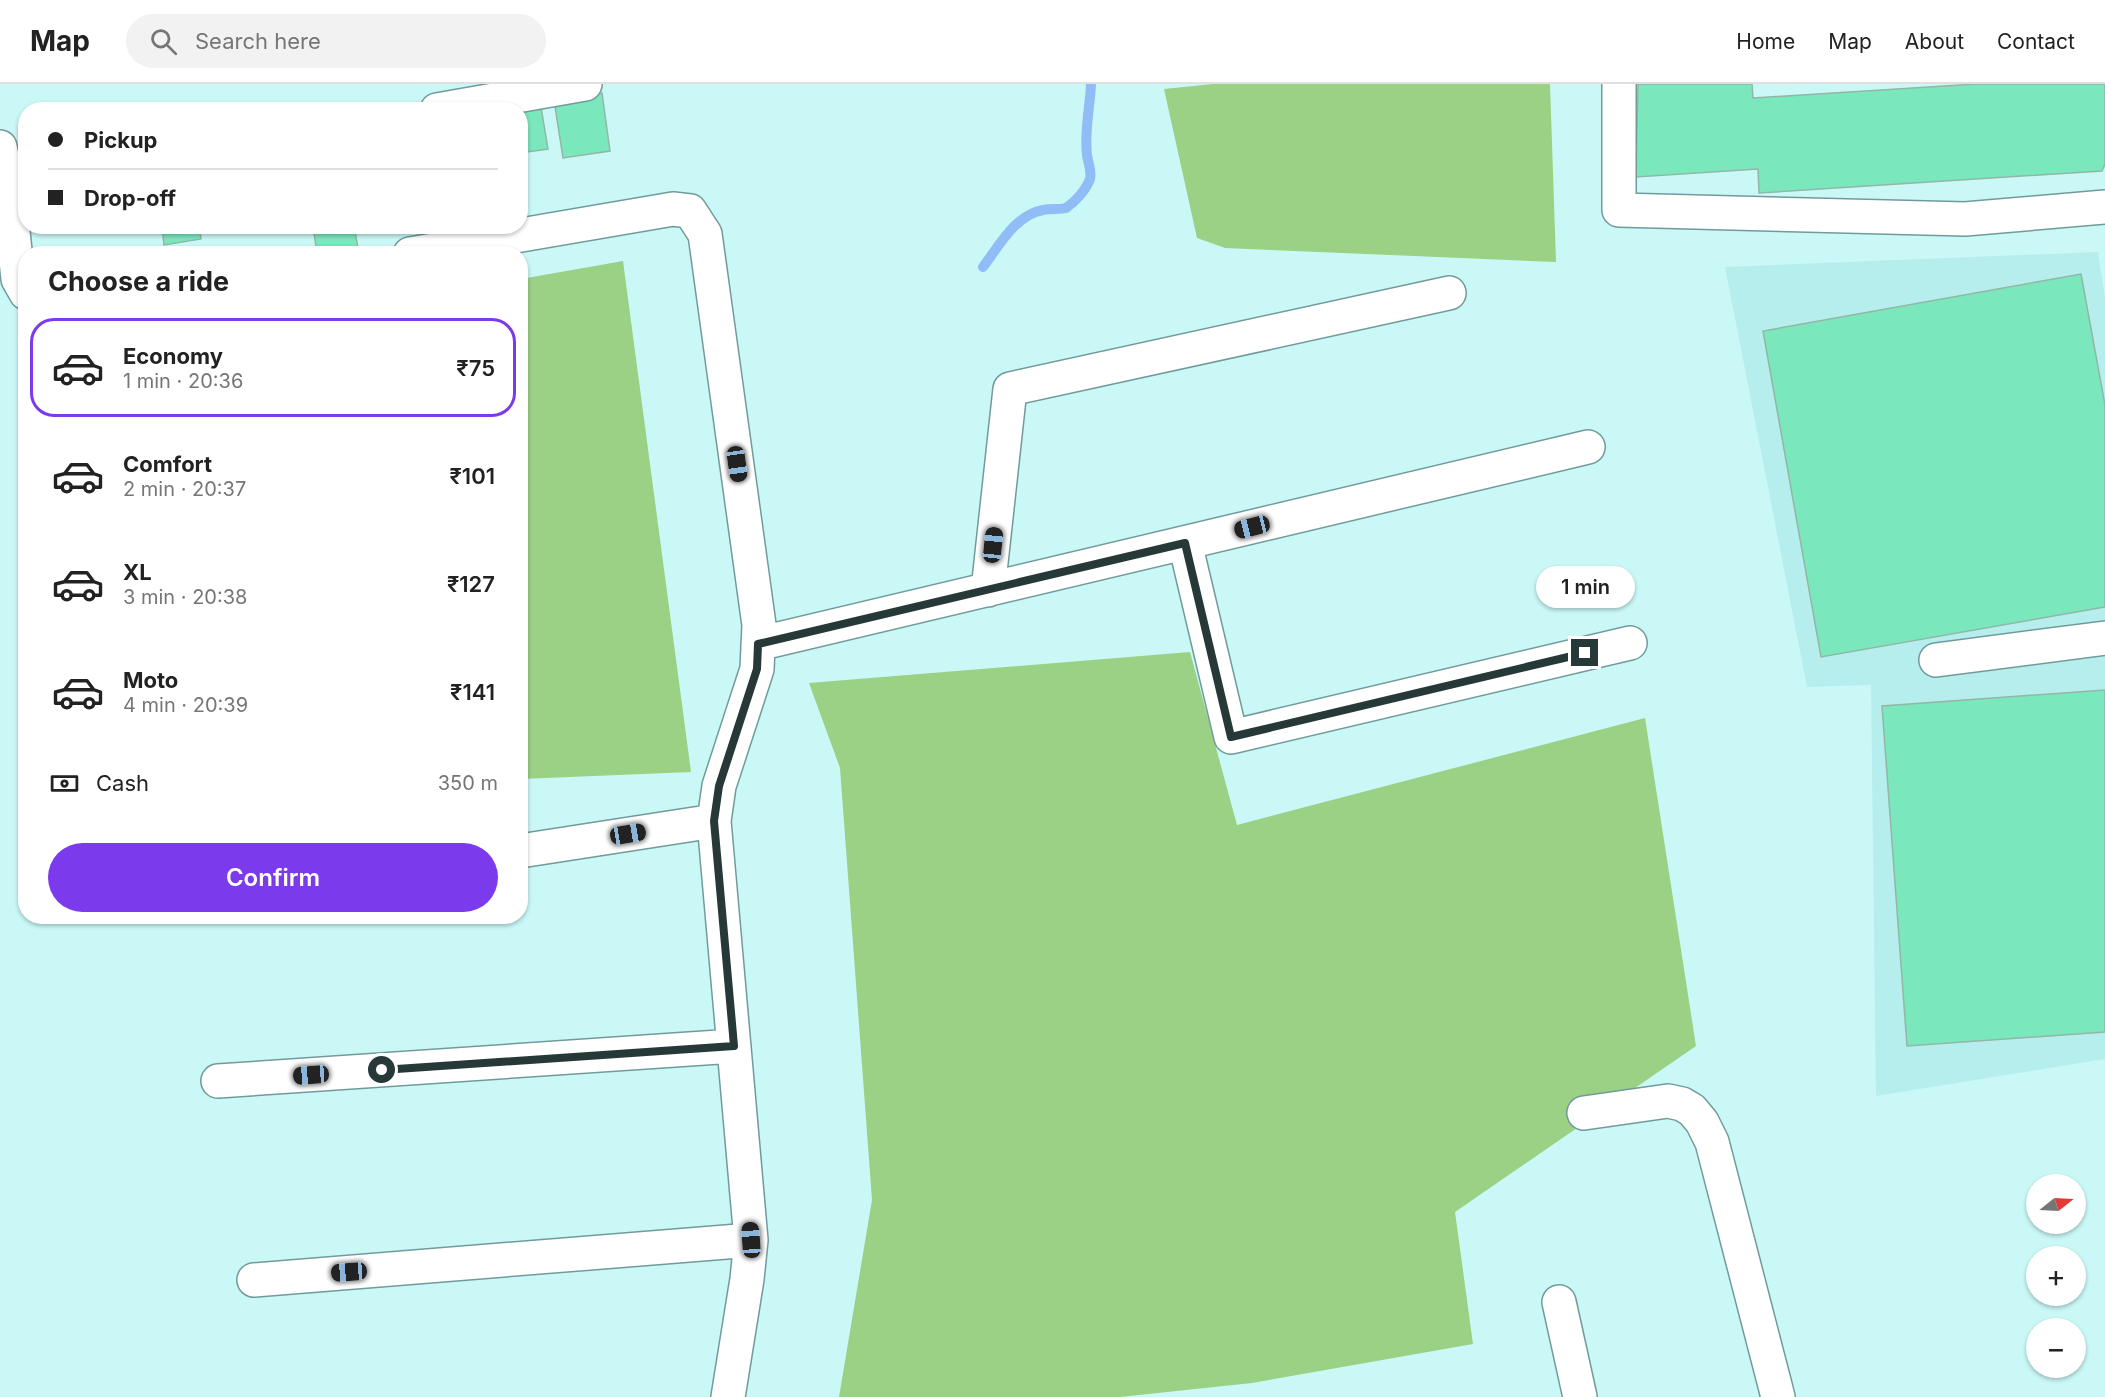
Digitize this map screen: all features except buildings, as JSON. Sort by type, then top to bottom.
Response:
[{"type":"street","points":[[483,102],[585,84]]},
{"type":"street","points":[[1619,84],[1620,210],[1965,219],[2105,207]]},
{"type":"street","points":[[0,147],[17,182],[18,279]]},
{"type":"street","points":[[528,234],[673,209],[690,211],[705,234],[759,626],[757,669],[719,786],[714,821],[751,1240],[728,1397]]},
{"type":"street","points":[[457,246],[527,234]]},
{"type":"street","points":[[988,590],[1010,389],[1449,293]]},
{"type":"street","points":[[758,644],[1588,447]]},
{"type":"street","points":[[1185,543],[1231,737],[1629,643]]},
{"type":"street","points":[[1936,660],[2105,638]]},
{"type":"street","points":[[528,850],[714,821]]},
{"type":"street","points":[[218,1081],[734,1046]]},
{"type":"street","points":[[1584,1113],[1668,1101],[1682,1104],[1692,1110],[1702,1122],[1712,1142],[1778,1397]]},
{"type":"street","points":[[254,1280],[751,1240]]},
{"type":"street","points":[[1559,1302],[1580,1397]]},
{"type":"shaded area","points":[[2098,252],[2105,298],[2105,1059],[1876,1096],[1871,685],[1807,687],[1725,267]]},
{"type":"green space","points":[[1213,84],[1550,84],[1556,262],[1225,248],[1197,238],[1164,89]]},
{"type":"green space","points":[[623,261],[691,772],[528,779],[528,278]]},
{"type":"green space","points":[[1190,652],[1237,825],[1645,718],[1696,1046],[1455,1212],[1473,1344],[1252,1383],[1120,1397],[839,1397],[872,1200],[840,768],[809,683]]},
{"type":"waterway","points":[[983,267],[1008,232],[1024,218],[1043,210],[1066,208],[1086,187],[1090,179],[1086,137],[1091,84]]},
{"type":"route","points":[[382,1070],[734,1046],[714,821],[719,786],[757,669],[758,644],[1185,543],[1231,737],[1585,653]]}]
